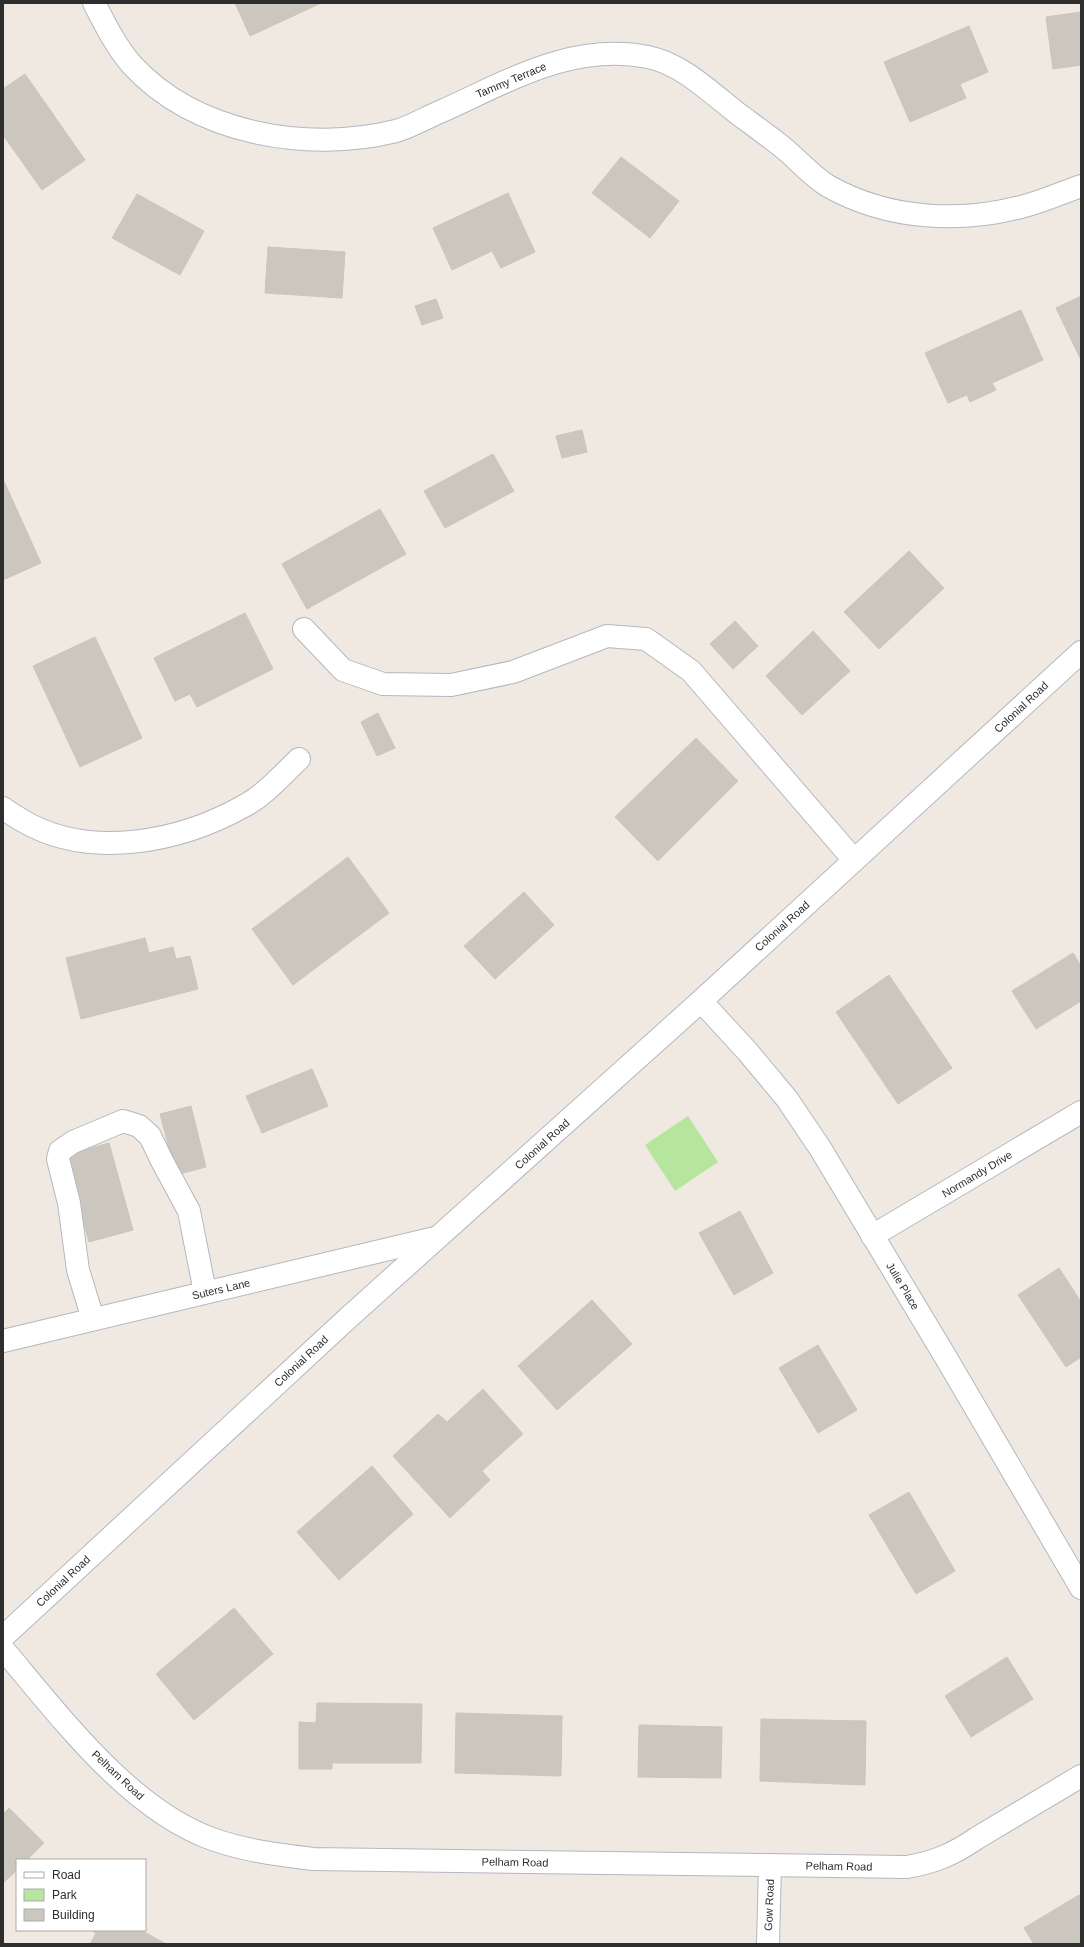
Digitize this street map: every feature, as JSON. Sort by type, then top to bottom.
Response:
[{"type":"street","name":"Tammy Terrace","points":[[94,3],[114,42],[132,64],[164,94],[202,116],[246,131],[301,139],[345,138],[397,131],[540,67],[578,56],[616,53],[651,58],[682,71],[788,152],[796,161],[827,185],[864,202],[905,213],[934,216],[981,214],[1028,205],[1081,186]]},
{"type":"street","points":[[304,629],[343,670],[383,684],[451,685],[513,672],[607,636],[646,639],[691,671],[854,860]]},
{"type":"street","name":"Colonial Road","points":[[3,1637],[438,1237],[701,1001],[1081,652]]},
{"type":"street","points":[[3,808],[37,829],[74,840],[115,843],[158,838],[202,826],[243,807],[256,799],[299,759]]},
{"type":"street","name":"Julie Place","points":[[701,1001],[747,1051],[788,1099],[820,1148],[1081,1588]]},
{"type":"street","name":"Normandy Drive","points":[[872,1236],[1081,1112]]},
{"type":"street","points":[[93,1319],[78,1270],[70,1203],[58,1159],[60,1151],[73,1142],[123,1122],[139,1126],[150,1136],[189,1211],[205,1292]]},
{"type":"street","name":"Suters Lane","points":[[3,1341],[438,1237]]},
{"type":"street","name":"Pelham Road","points":[[3,1649],[72,1731],[134,1792],[171,1820],[214,1840],[262,1853],[313,1859],[906,1867],[934,1862],[960,1849],[1081,1776]]},
{"type":"street","name":"Gow Road","points":[[768,1944],[770,1865]]},
{"type":"green space","points":[[688,1116],[718,1162],[675,1191],[645,1145]]},
{"type":"building","points":[[235,3],[321,3],[250,36]]},
{"type":"building","points":[[1081,12],[1081,65],[1053,69],[1046,17]]},
{"type":"building","points":[[969,26],[988,72],[960,84],[966,98],[910,122],[884,62]]},
{"type":"building","points":[[25,74],[85,160],[42,190],[3,135],[3,89]]},
{"type":"building","points":[[621,157],[679,201],[650,238],[592,193]]},
{"type":"building","points":[[508,193],[535,252],[501,268],[492,251],[452,270],[433,228]]},
{"type":"building","points":[[137,194],[204,231],[180,275],[112,238]]},
{"type":"building","points":[[268,247],[345,252],[342,298],[265,293]]},
{"type":"building","points":[[1081,296],[1081,358],[1080,358],[1056,308]]},
{"type":"building","points":[[436,299],[443,318],[422,325],[415,306]]},
{"type":"building","points":[[1021,310],[1043,360],[992,383],[996,390],[970,402],[967,395],[948,403],[925,353]]},
{"type":"building","points":[[582,430],[587,452],[562,458],[556,436]]},
{"type":"building","points":[[493,454],[514,491],[445,528],[424,491]]},
{"type":"building","points":[[3,479],[41,563],[3,580]]},
{"type":"building","points":[[380,509],[406,554],[307,609],[282,564]]},
{"type":"building","points":[[909,551],[944,588],[879,649],[844,612]]},
{"type":"building","points":[[245,613],[273,669],[197,707],[190,694],[175,701],[154,658]]},
{"type":"building","points":[[735,621],[758,646],[733,669],[710,644]]},
{"type":"building","points":[[813,631],[850,671],[802,715],[766,676]]},
{"type":"building","points":[[95,637],[142,738],[80,767],[33,666]]},
{"type":"building","points":[[378,713],[395,748],[377,756],[361,722]]},
{"type":"building","points":[[696,738],[738,781],[658,861],[615,817]]},
{"type":"building","points":[[348,857],[389,913],[293,985],[252,929]]},
{"type":"building","points":[[524,892],[554,925],[495,979],[464,946]]},
{"type":"building","points":[[145,938],[149,953],[173,947],[176,959],[190,956],[198,989],[81,1019],[66,958]]},
{"type":"building","points":[[1073,953],[1081,966],[1081,1001],[1036,1029],[1012,991]]},
{"type":"building","points":[[889,975],[952,1068],[898,1104],[836,1012]]},
{"type":"building","points":[[312,1069],[328,1106],[262,1133],[246,1096]]},
{"type":"building","points":[[191,1106],[206,1167],[176,1175],[160,1114]]},
{"type":"building","points":[[109,1143],[133,1230],[89,1242],[65,1155]]},
{"type":"building","points":[[740,1211],[773,1273],[734,1295],[699,1233]]},
{"type":"building","points":[[1059,1268],[1081,1302],[1081,1357],[1066,1367],[1018,1295]]},
{"type":"building","points":[[592,1300],[632,1344],[557,1410],[518,1366]]},
{"type":"building","points":[[818,1345],[857,1410],[818,1433],[779,1368]]},
{"type":"building","points":[[483,1389],[523,1434],[482,1471],[490,1480],[450,1518],[393,1456],[438,1414],[447,1422]]},
{"type":"building","points":[[372,1466],[413,1514],[339,1580],[297,1532]]},
{"type":"building","points":[[909,1492],[955,1571],[916,1594],[869,1515]]},
{"type":"building","points":[[234,1608],[273,1654],[194,1720],[156,1674]]},
{"type":"building","points":[[1007,1657],[1033,1699],[971,1737],[945,1696]]},
{"type":"building","points":[[317,1703],[422,1704],[421,1763],[332,1763],[332,1769],[299,1769],[299,1722],[316,1723]]},
{"type":"building","points":[[456,1713],[562,1716],[561,1776],[455,1773]]},
{"type":"building","points":[[761,1719],[866,1721],[865,1785],[760,1781]]},
{"type":"building","points":[[639,1725],[722,1727],[721,1778],[638,1777]]},
{"type":"building","points":[[9,1808],[44,1843],[28,1859],[16,1859],[16,1871],[3,1883],[3,1814]]},
{"type":"building","points":[[1079,1895],[1081,1897],[1081,1944],[1034,1944],[1024,1928]]},
{"type":"building","points":[[93,1931],[143,1931],[166,1944],[90,1944],[96,1933]]}]
